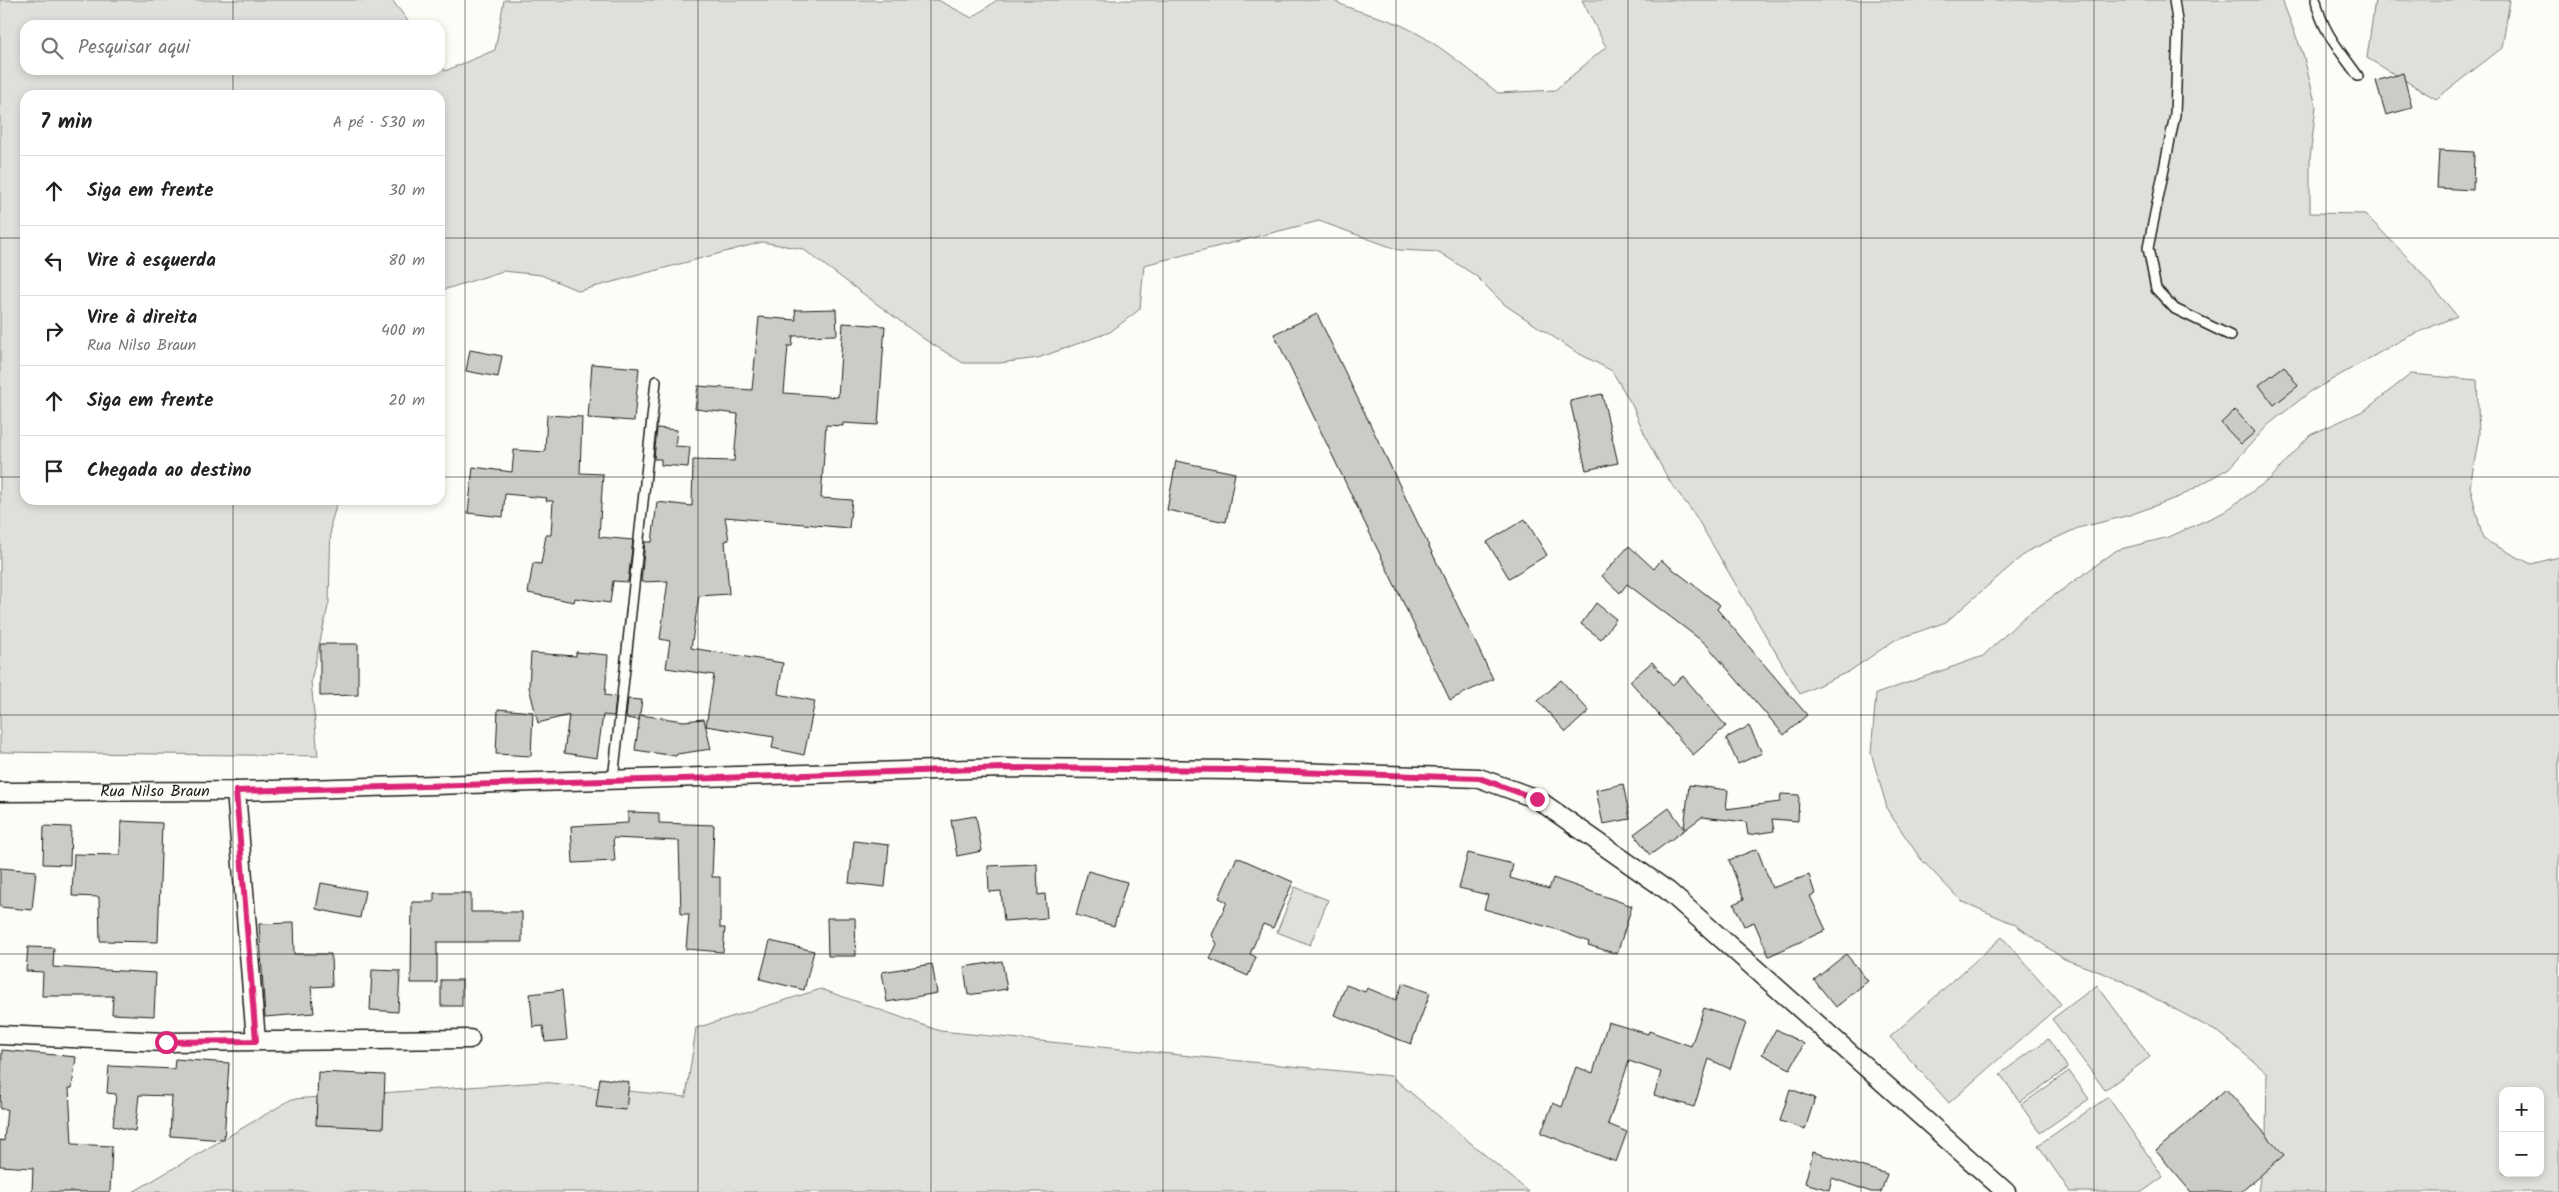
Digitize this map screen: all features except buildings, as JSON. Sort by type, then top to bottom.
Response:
[{"type":"street","name":"Rua Nilso Braun","points":[[0,792],[236,791],[1003,768],[1236,770],[1479,778],[1537,799],[1668,891],[2006,1192]]},
{"type":"street","points":[[236,791],[256,1041]]},
{"type":"street","points":[[0,1035],[166,1042],[470,1039]]},
{"type":"lane","points":[[2174,0],[2178,28],[2175,115],[2148,248],[2156,289],[2175,309],[2231,336]]},
{"type":"lane","points":[[2316,0],[2318,13],[2329,36],[2358,76]]},
{"type":"lane","points":[[613,780],[656,381]]},
{"type":"shaded area","points":[[0,0],[392,0],[407,20],[20,20],[20,75],[445,75],[445,71],[495,50],[504,0],[938,0],[972,18],[997,0],[1332,0],[1349,8],[1401,25],[1427,39],[1498,93],[1555,90],[1606,47],[1582,0],[2282,0],[2303,54],[2316,106],[2310,158],[2310,213],[2365,214],[2413,263],[2457,316],[2407,337],[2310,392],[2268,425],[2229,468],[2181,496],[2130,515],[2078,528],[2028,551],[1946,622],[1895,640],[1850,671],[1800,694],[1695,515],[1670,482],[1649,444],[1632,405],[1612,371],[1576,352],[1505,305],[1476,276],[1439,252],[1399,250],[1319,221],[1144,265],[1140,309],[1110,332],[1038,358],[1000,363],[963,363],[924,339],[803,249],[762,242],[579,291],[541,275],[503,271],[445,289],[445,90],[20,90],[20,505],[336,505],[331,523],[329,602],[311,681],[318,756],[0,752]]},
{"type":"shaded area","points":[[2375,0],[2510,0],[2502,48],[2436,99],[2367,58]]},
{"type":"shaded area","points":[[2411,374],[2477,380],[2479,435],[2470,487],[2483,539],[2531,564],[2559,557],[2559,1192],[2258,1192],[2266,1134],[2267,1073],[2221,1034],[2119,979],[2064,959],[2014,924],[1961,901],[1920,858],[1888,811],[1871,753],[1876,694],[1983,656],[2023,618],[2117,550],[2169,537],[2224,512],[2271,478],[2310,435],[2365,410]]},
{"type":"shaded area","points":[[1295,887],[1328,900],[1310,945],[1277,932]]},
{"type":"shaded area","points":[[2002,937],[2061,1004],[1949,1103],[1890,1037]]},
{"type":"shaded area","points":[[2097,985],[2150,1057],[2105,1090],[2052,1019]]},
{"type":"shaded area","points":[[821,989],[940,1031],[1391,1076],[1529,1192],[133,1192],[292,1099],[541,1082],[686,1097],[696,1028]]},
{"type":"shaded area","points":[[2048,1039],[2068,1068],[2020,1102],[2000,1074]]},
{"type":"shaded area","points":[[2069,1071],[2089,1099],[2040,1133],[2021,1105]]},
{"type":"shaded area","points":[[2108,1097],[2163,1177],[2142,1192],[2070,1192],[2038,1145]]},
{"type":"route","points":[[166,1042],[256,1041],[236,791],[1003,768],[1236,770],[1479,778],[1537,799]]}]
